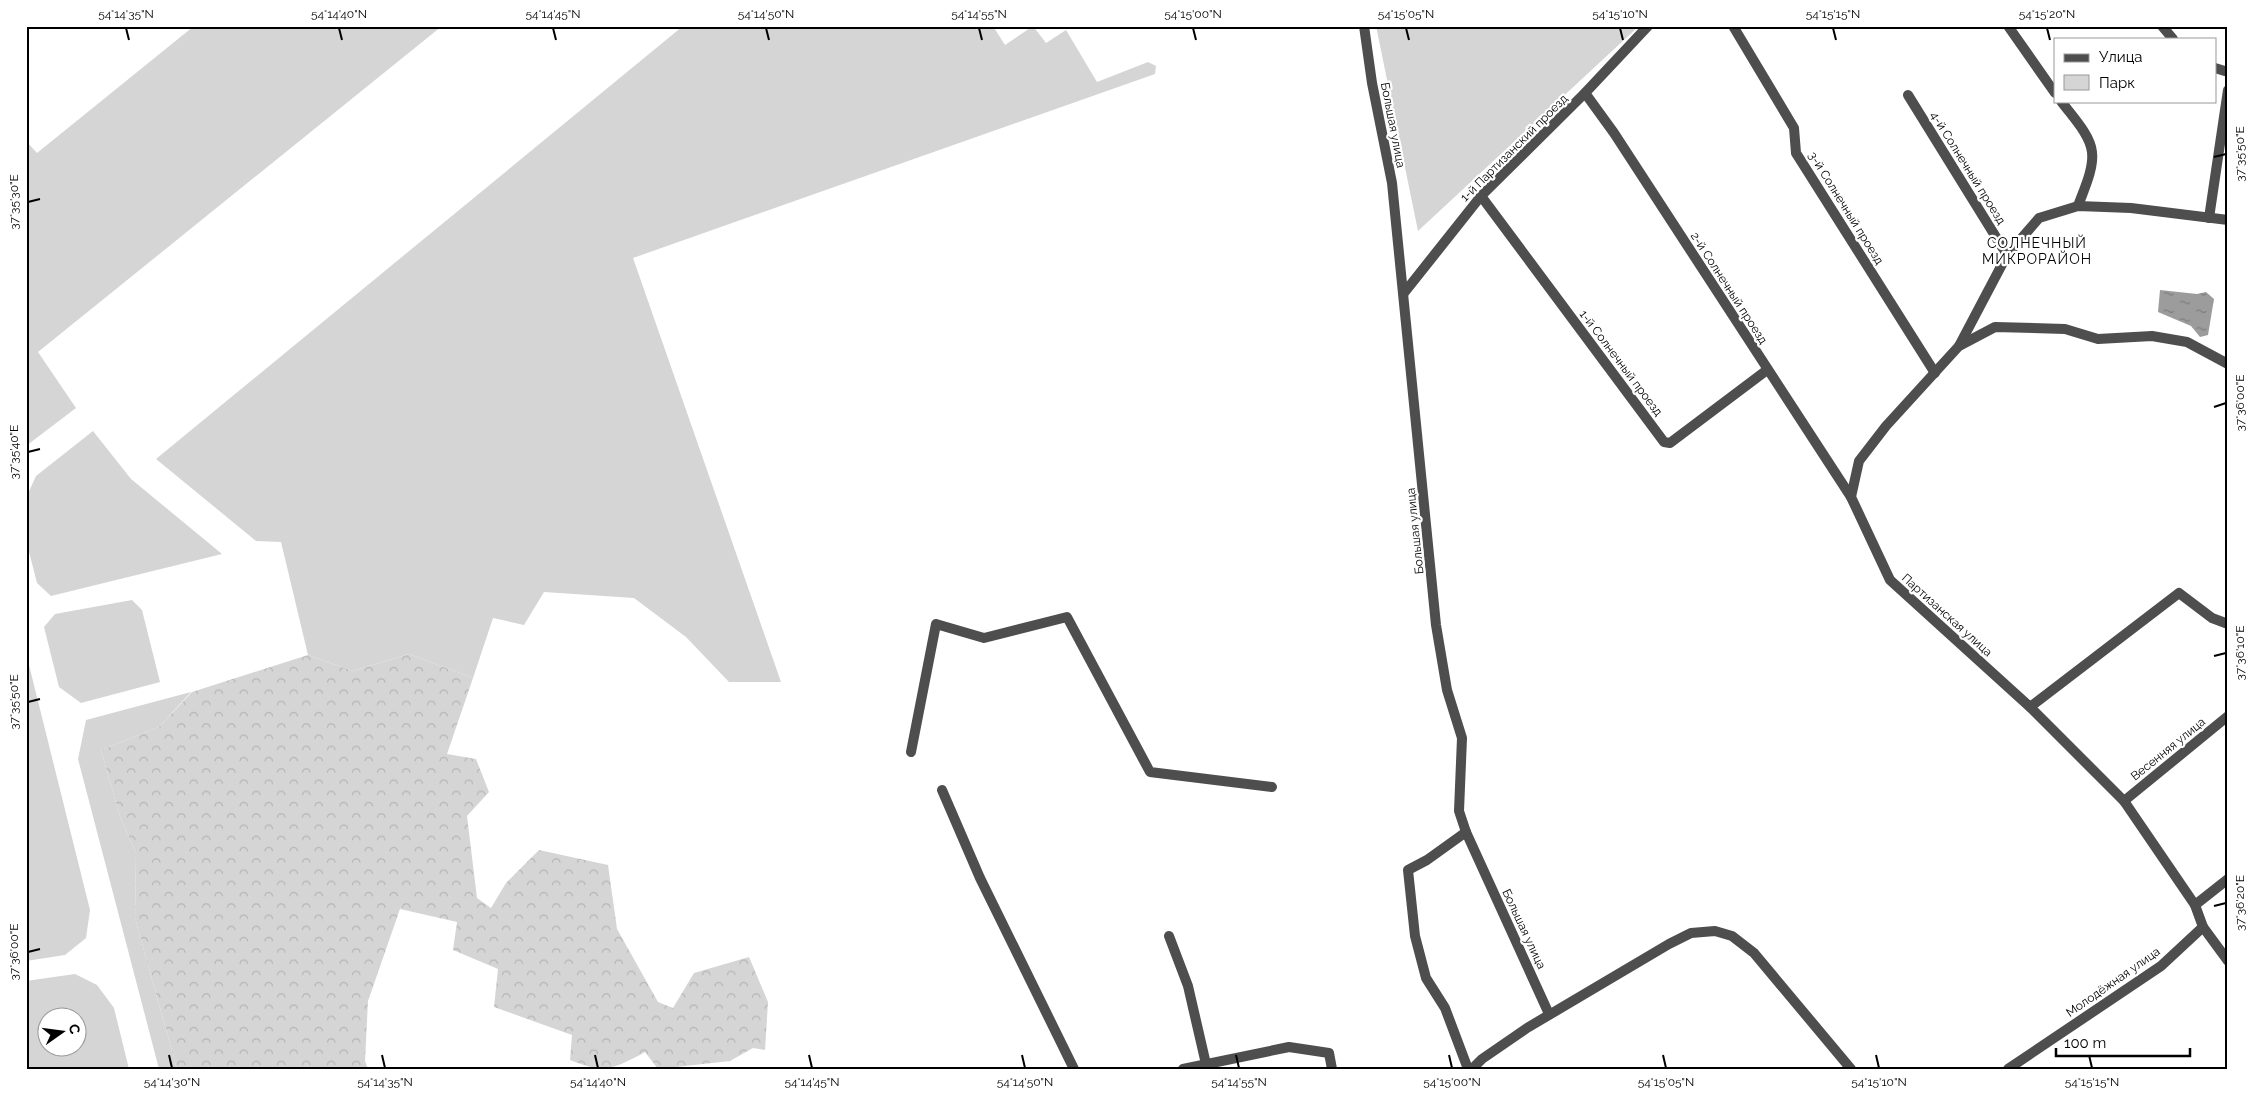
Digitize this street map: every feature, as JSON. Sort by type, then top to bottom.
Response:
[{"type":"street","name":"Большая улица","points":[[1364,26],[1372,83],[1392,183],[1436,625],[1447,690],[1462,738],[1459,811],[1466,832],[1549,1014]]},
{"type":"street","name":"1-й Партизанский проезд","points":[[1404,293],[1481,196],[1585,93],[1648,26]]},
{"type":"street","name":"3-й Солнечный проезд","points":[[1733,26],[1794,128],[1796,153],[1936,373]]},
{"type":"street","points":[[2008,26],[2054,92]]},
{"type":"street","points":[[2162,26],[2172,38]]},
{"type":"street","points":[[2216,68],[2228,72]]},
{"type":"street","points":[[2209,218],[2228,90]]},
{"type":"street","name":"2-й Солнечный проезд","points":[[1585,93],[1614,133],[1851,497]]},
{"type":"street","name":"4-й Солнечный проезд","points":[[1908,95],[2007,255]]},
{"type":"street","points":[[2062,102],[2084,134],[2092,151],[2091,169],[2078,206]]},
{"type":"street","name":"1-й Солнечный проезд","points":[[1481,196],[1664,442],[1670,443],[1767,370]]},
{"type":"street","points":[[1851,497],[1859,460],[1886,426],[1959,346],[2007,255],[2039,218],[2078,206],[2131,208],[2228,220]]},
{"type":"street","points":[[1959,346],[1995,327],[2065,329],[2098,339],[2152,336],[2187,342],[2228,364]]},
{"type":"street","name":"Партизанская улица","points":[[1851,497],[1890,580],[2030,707],[2124,801],[2195,905],[2203,927],[2228,961]]},
{"type":"street","points":[[2030,707],[2179,593],[2212,618],[2228,624]]},
{"type":"street","points":[[911,752],[936,624],[984,638],[1066,618],[1150,772],[1272,788]]},
{"type":"street","name":"Весенняя улица","points":[[2124,801],[2228,716]]},
{"type":"street","points":[[942,790],[980,878],[1074,1069]]},
{"type":"street","points":[[1466,832],[1427,860],[1408,870],[1415,936],[1426,978],[1445,1008],[1468,1069]]},
{"type":"street","points":[[2195,905],[2228,879]]},
{"type":"street","name":"Молодёжная улица","points":[[2008,1069],[2161,966],[2203,927]]},
{"type":"street","points":[[1472,1069],[1482,1058],[1549,1014],[1669,944],[1691,933],[1715,931],[1732,936],[1754,953],[1851,1069]]},
{"type":"street","points":[[1170,936],[1188,986],[1206,1064]]},
{"type":"street","points":[[1184,1069],[1289,1048],[1329,1052],[1332,1069]]},
{"type":"green space","points":[[194,26],[442,26],[38,352],[76,408],[26,446],[26,141],[37,153]]},
{"type":"green space","points":[[683,26],[993,26],[1005,45],[1033,26],[1046,43],[1066,30],[1097,82],[1148,62],[1156,66],[1155,74],[633,258],[781,682],[729,682],[686,637],[634,598],[544,592],[524,625],[493,618],[473,678],[409,654],[353,671],[308,655],[281,542],[256,541],[156,459]]},
{"type":"green space","points":[[1376,26],[1639,26],[1418,231]]},
{"type":"green space","points":[[93,431],[131,479],[222,554],[51,596],[37,583],[26,540],[26,498],[36,476]]},
{"type":"green space","points":[[132,600],[142,610],[160,682],[81,703],[59,687],[44,627],[55,614]]},
{"type":"green space","points":[[26,653],[90,910],[86,938],[65,955],[26,961]]},
{"type":"green space","points":[[409,654],[473,678],[447,754],[476,759],[489,792],[467,816],[477,898],[491,908],[506,883],[539,850],[608,865],[617,929],[658,1002],[673,1008],[694,973],[749,957],[768,1002],[765,1050],[753,1048],[730,1061],[658,1069],[645,1052],[609,1068],[592,1067],[570,1060],[572,1035],[494,1007],[498,969],[453,950],[457,922],[400,909],[368,1001],[365,1061],[368,1069],[177,1069],[135,918],[136,853],[120,817],[101,750],[159,727],[192,692],[308,655],[353,671]]},
{"type":"green space","points":[[191,692],[159,727],[101,750],[120,817],[136,853],[135,918],[177,1069],[159,1069],[78,759],[86,720]]},
{"type":"green space","points":[[75,974],[97,985],[114,1008],[129,1069],[26,1069],[26,981]]},
{"type":"water","points":[[2160,290],[2197,294],[2206,292],[2214,299],[2208,335],[2200,337],[2191,326],[2158,312]]},
{"type":"district","name":"СОЛНЕЧНЫЙ МИКРОРАЙОН","points":[[2037,252]]}]
